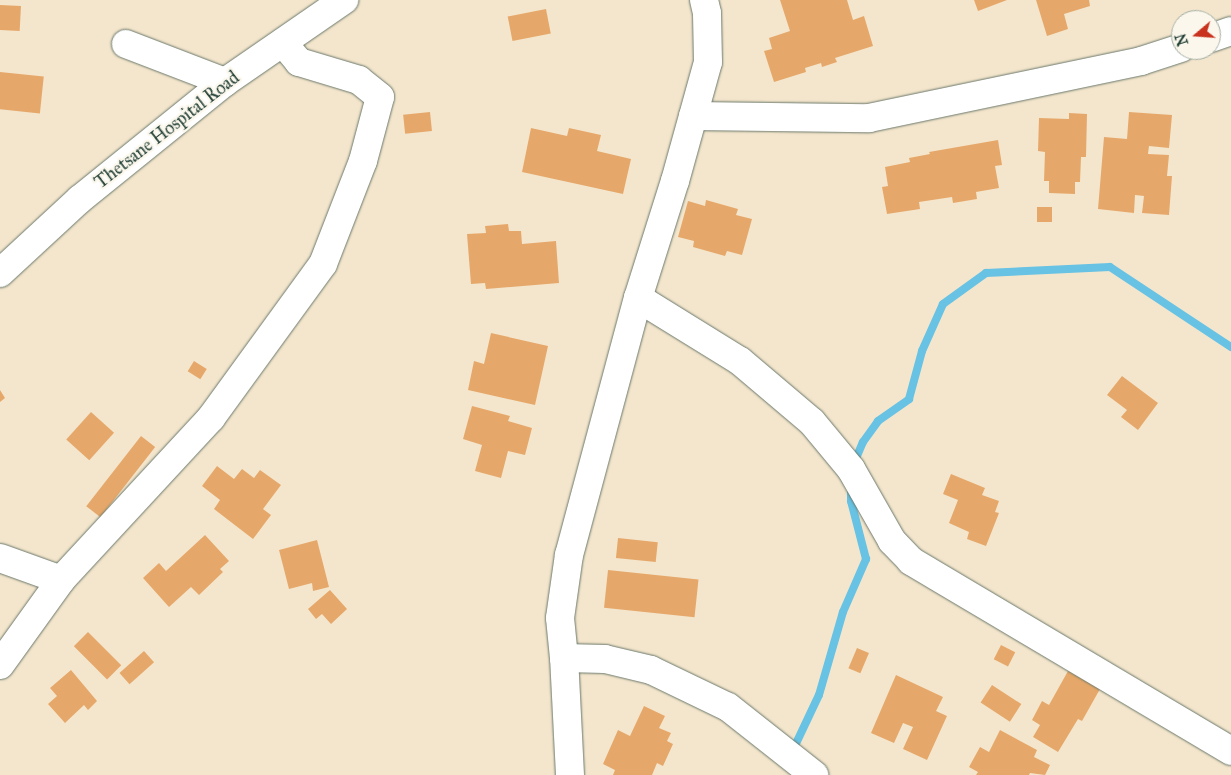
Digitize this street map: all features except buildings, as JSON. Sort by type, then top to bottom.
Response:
[{"type":"street","name":"Thetsane Hospital Road","points":[[0,273],[80,199],[225,82],[344,0]]},
{"type":"street","points":[[570,775],[560,618],[570,555],[638,298],[675,181],[708,62],[708,4]]},
{"type":"street","points":[[0,665],[61,580],[211,418],[323,264],[363,161],[380,97],[359,80],[299,62],[283,43]]},
{"type":"street","points":[[126,44],[225,82]]},
{"type":"street","points":[[693,116],[869,118],[1140,61],[1171,51]]},
{"type":"street","points":[[638,298],[740,362],[812,422],[851,469],[892,541],[910,560],[1231,751]]},
{"type":"street","points":[[0,558],[61,580]]},
{"type":"street","points":[[564,658],[605,658],[651,670],[728,708],[814,775]]},
{"type":"waterway","points":[[854,463],[863,442],[878,421],[909,399],[922,351],[943,304],[986,273],[1110,267],[1231,347]]},
{"type":"waterway","points":[[792,752],[819,695],[843,612],[866,559],[851,501],[851,489]]}]
